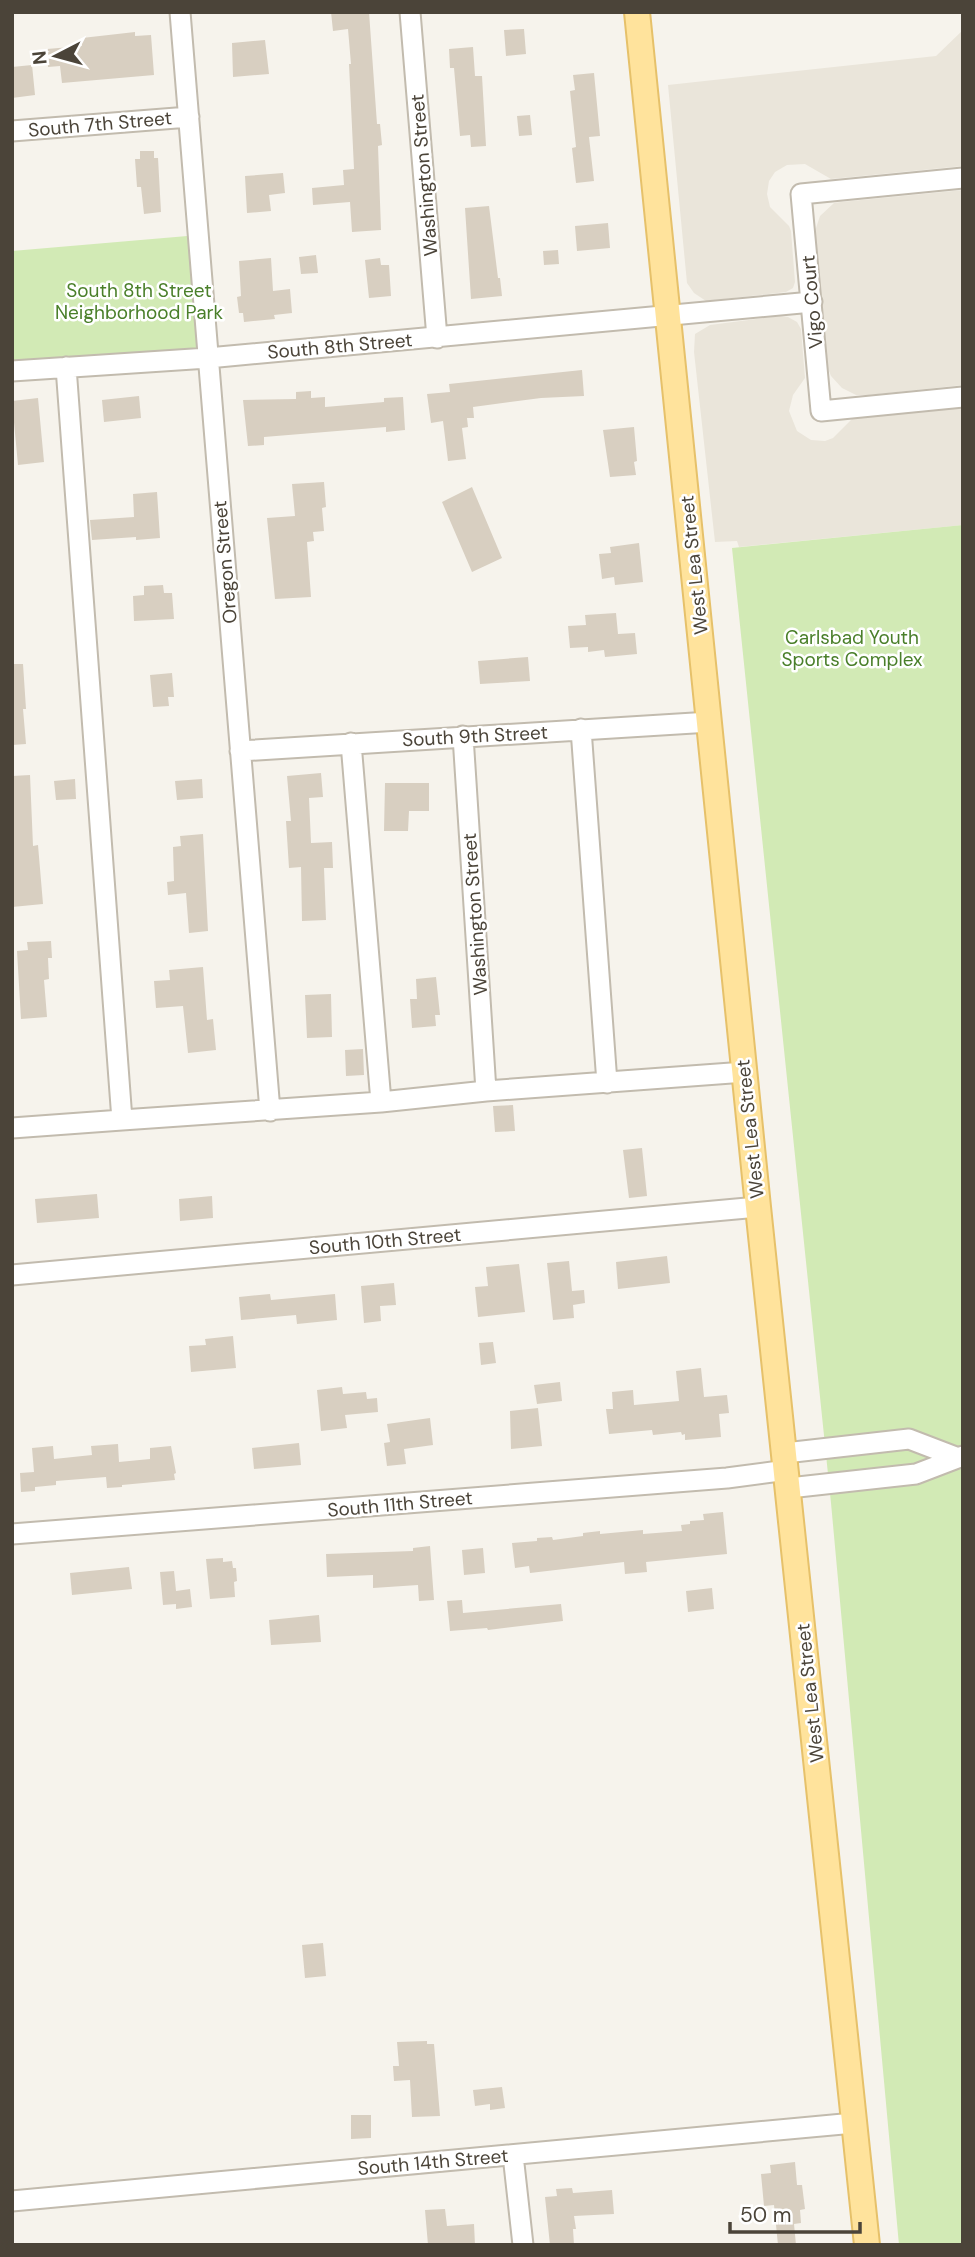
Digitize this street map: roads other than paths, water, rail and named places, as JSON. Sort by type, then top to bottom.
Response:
[{"type":"main road","name":"West Lea Street","points":[[637,12],[867,2245]]},
{"type":"street","name":"Oregon Street","points":[[180,12],[270,1111]]},
{"type":"street","name":"Washington Street","points":[[411,12],[436,338]]},
{"type":"street","name":"South 7th Street","points":[[12,131],[189,117]]},
{"type":"street","name":"Vigo Court","points":[[963,178],[801,194],[821,411],[963,397]]},
{"type":"street","name":"South 8th Street","points":[[12,370],[208,358],[812,302]]},
{"type":"street","points":[[66,367],[122,1120]]},
{"type":"street","name":"South 9th Street","points":[[240,751],[710,722]]},
{"type":"street","points":[[581,729],[607,1083]]},
{"type":"street","name":"Washington Street","points":[[463,737],[486,1091]]},
{"type":"street","points":[[351,743],[381,1102]]},
{"type":"street","points":[[12,1128],[270,1111],[486,1091],[745,1072]]},
{"type":"street","name":"South 10th Street","points":[[12,1275],[758,1207]]},
{"type":"street","points":[[787,1470],[909,1439],[960,1456]]},
{"type":"street","points":[[787,1470],[916,1474],[960,1456]]},
{"type":"street","name":"South 11th Street","points":[[12,1534],[727,1478],[787,1470]]},
{"type":"street","name":"South 14th Street","points":[[12,2201],[855,2123]]},
{"type":"street","points":[[513,2155],[523,2245]]},
{"type":"park label","name":"South 8th Street Neighborhood Park","points":[[139,301]]},
{"type":"park label","name":"Carlsbad Youth Sports Complex","points":[[852,648]]}]
